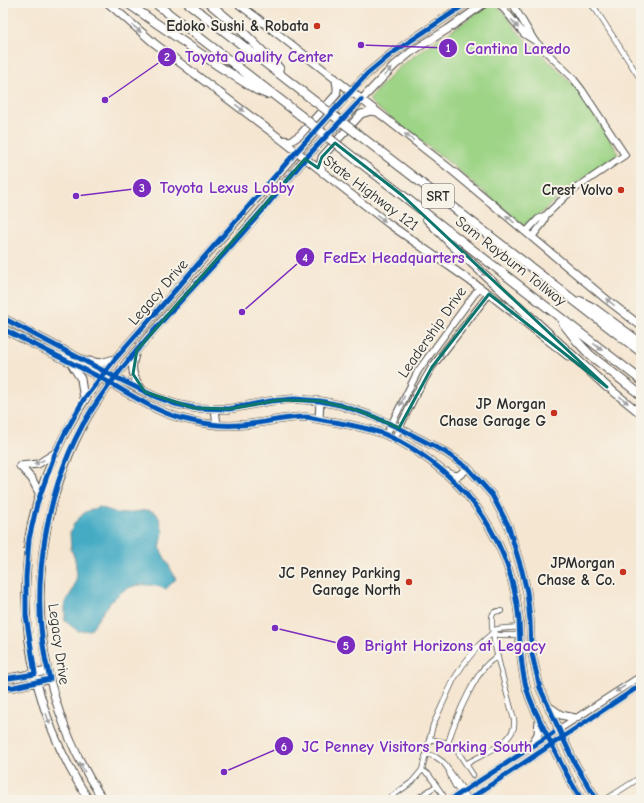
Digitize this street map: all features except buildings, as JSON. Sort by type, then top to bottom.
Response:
[{"type":"highway","points":[[127,3],[216,65],[257,90],[276,97]]},
{"type":"highway","name":"Sam Rayburn Tollway","points":[[155,3],[641,380]]},
{"type":"highway","name":"Sam Rayburn Tollway","points":[[188,3],[641,352]]},
{"type":"highway","points":[[209,3],[251,40],[297,87]]},
{"type":"highway","points":[[403,196],[450,242],[607,387]]},
{"type":"highway","points":[[560,290],[592,307],[641,343]]},
{"type":"highway","points":[[556,314],[576,341],[590,355],[641,395]]},
{"type":"main road","name":"State Highway 121","points":[[108,3],[154,43],[390,224],[489,294],[641,414]]},
{"type":"main road","points":[[237,3],[454,172],[606,299],[641,326]]},
{"type":"main road","name":"Legacy Drive","points":[[89,800],[56,742],[47,718],[35,674],[27,628],[26,584],[29,539],[40,495],[55,453],[84,400],[114,359],[351,91],[367,74],[391,54],[467,3]]},
{"type":"main road","name":"Legacy Drive","points":[[103,800],[86,774],[72,747],[54,695],[48,670],[40,603],[43,558],[48,524],[58,483],[73,447],[96,404],[137,350],[262,212],[305,158],[362,100],[384,75],[411,52],[448,29],[485,3]]},
{"type":"main road","points":[[282,140],[291,141],[300,135],[336,95],[338,90],[334,78]]},
{"type":"main road","points":[[323,173],[320,166],[322,157],[361,114],[371,111],[377,112]]},
{"type":"main road","points":[[3,318],[165,401],[181,406],[215,409],[229,409],[279,400],[320,401],[360,411],[391,424],[445,452],[468,468],[492,495],[513,540],[523,574],[529,604],[531,650],[540,688],[562,737],[582,776],[597,800]]},
{"type":"main road","points":[[3,329],[169,414],[200,423],[216,425],[237,425],[300,417],[364,428],[394,439],[452,475],[458,476],[468,468]]},
{"type":"main road","points":[[137,350],[132,362],[132,374],[137,383],[145,392]]},
{"type":"main road","points":[[81,359],[100,363],[114,359]]},
{"type":"main road","points":[[69,362],[76,369],[81,379],[84,400]]},
{"type":"main road","points":[[319,420],[320,401]]},
{"type":"main road","points":[[215,409],[216,425]]},
{"type":"main road","points":[[40,495],[32,479],[20,466],[38,464],[55,453]]},
{"type":"main road","points":[[430,461],[451,478],[479,510],[503,554],[511,578],[518,609],[521,662],[525,685],[551,744],[568,778],[582,800]]},
{"type":"main road","points":[[511,578],[523,574]]},
{"type":"main road","points":[[519,631],[530,632]]},
{"type":"main road","points":[[3,679],[35,674],[48,670]]},
{"type":"main road","points":[[3,688],[14,688],[50,679]]},
{"type":"main road","points":[[548,705],[561,715],[575,718]]},
{"type":"main road","points":[[528,749],[538,734],[539,719]]},
{"type":"street","points":[[499,3],[516,26],[524,34],[535,41],[565,70],[582,90],[625,155],[569,193],[546,215],[543,223],[529,235]]},
{"type":"street","points":[[512,3],[535,41]]},
{"type":"street","points":[[590,3],[641,80]]},
{"type":"street","points":[[595,3],[596,10]]},
{"type":"street","name":"Leadership Drive","points":[[386,435],[418,371],[479,288]]},
{"type":"street","name":"Leadership Drive","points":[[394,439],[416,394],[432,367],[489,294]]},
{"type":"street","points":[[466,764],[507,739],[512,734],[514,729],[514,720],[491,622],[492,614],[501,611]]},
{"type":"street","points":[[390,800],[391,797],[412,782],[422,770],[435,720],[454,679],[463,665],[479,645],[496,629],[519,631]]},
{"type":"street","points":[[448,743],[453,727],[472,685],[492,658],[498,657]]},
{"type":"street","points":[[450,800],[641,676]]},
{"type":"street","points":[[427,754],[436,757],[442,762],[449,772],[451,780],[468,800],[641,685]]},
{"type":"street","points":[[429,739],[448,743],[456,749],[473,775]]},
{"type":"street","points":[[422,770],[429,774],[443,796]]},
{"type":"street","points":[[605,800],[641,777]]},
{"type":"street","points":[[415,800],[436,786]]},
{"type":"highlighted area","points":[[335,143],[403,196],[607,387],[489,294],[432,367],[399,428],[360,411],[320,401],[279,400],[229,409],[194,408],[145,392],[133,374],[137,350],[305,159],[318,168],[322,157]]},
{"type":"green space","points":[[490,3],[498,7],[506,15],[519,33],[575,88],[588,105],[617,151],[617,155],[571,188],[550,205],[529,226],[526,227],[446,160],[370,101],[370,98],[397,69]]},
{"type":"water","points":[[100,507],[119,514],[148,510],[156,513],[163,532],[160,549],[176,579],[166,589],[148,585],[138,585],[129,588],[107,606],[90,630],[78,631],[65,621],[65,602],[73,590],[77,576],[75,559],[71,549],[70,533],[75,522],[85,512]]},
{"type":"cycle path","points":[[3,679],[35,674],[26,615],[26,577],[29,539],[37,504],[54,456],[84,399],[115,359],[296,152],[367,74],[391,54],[467,3]]},
{"type":"cycle path","points":[[3,688],[50,679],[43,645],[40,609],[41,572],[46,534],[54,497],[66,462],[81,429],[99,399],[143,343],[257,217],[306,158],[361,100]]},
{"type":"cycle path","points":[[3,318],[119,379],[156,397],[175,404],[194,408],[229,409],[270,401],[294,399],[320,401],[340,405],[372,416],[399,428],[445,452],[468,468],[492,495],[508,525],[527,592],[531,650],[540,688],[574,762],[597,800]]},
{"type":"cycle path","points":[[3,329],[111,383],[150,406],[170,415],[209,424],[224,425],[309,417],[360,427],[384,434],[400,442],[430,461],[444,472],[458,485],[481,513],[501,550],[513,584],[518,608],[520,651],[528,694],[571,783],[582,800]]},
{"type":"cycle path","points":[[468,800],[641,685]]},
{"type":"cycle path","points":[[450,800],[553,733]]},
{"type":"place","name":"Edoko Sushi & Robata","points":[[317,26]]},
{"type":"place","name":"Cantina Laredo","points":[[361,45]]},
{"type":"place","name":"Toyota Quality Center","points":[[105,100]]},
{"type":"place","name":"Crest Volvo","points":[[621,190]]},
{"type":"place","name":"Toyota Lexus Lobby","points":[[76,196]]},
{"type":"place","name":"FedEx Headquarters","points":[[242,312]]},
{"type":"place","name":"JP Morgan Chase Garage G","points":[[554,413]]},
{"type":"place","name":"JPMorgan Chase & Co.","points":[[623,572]]},
{"type":"place","name":"JC Penney Parking Garage North","points":[[409,582]]},
{"type":"place","name":"Bright Horizons at Legacy","points":[[275,628]]},
{"type":"place","name":"JC Penney Visitors Parking South","points":[[224,772]]}]
